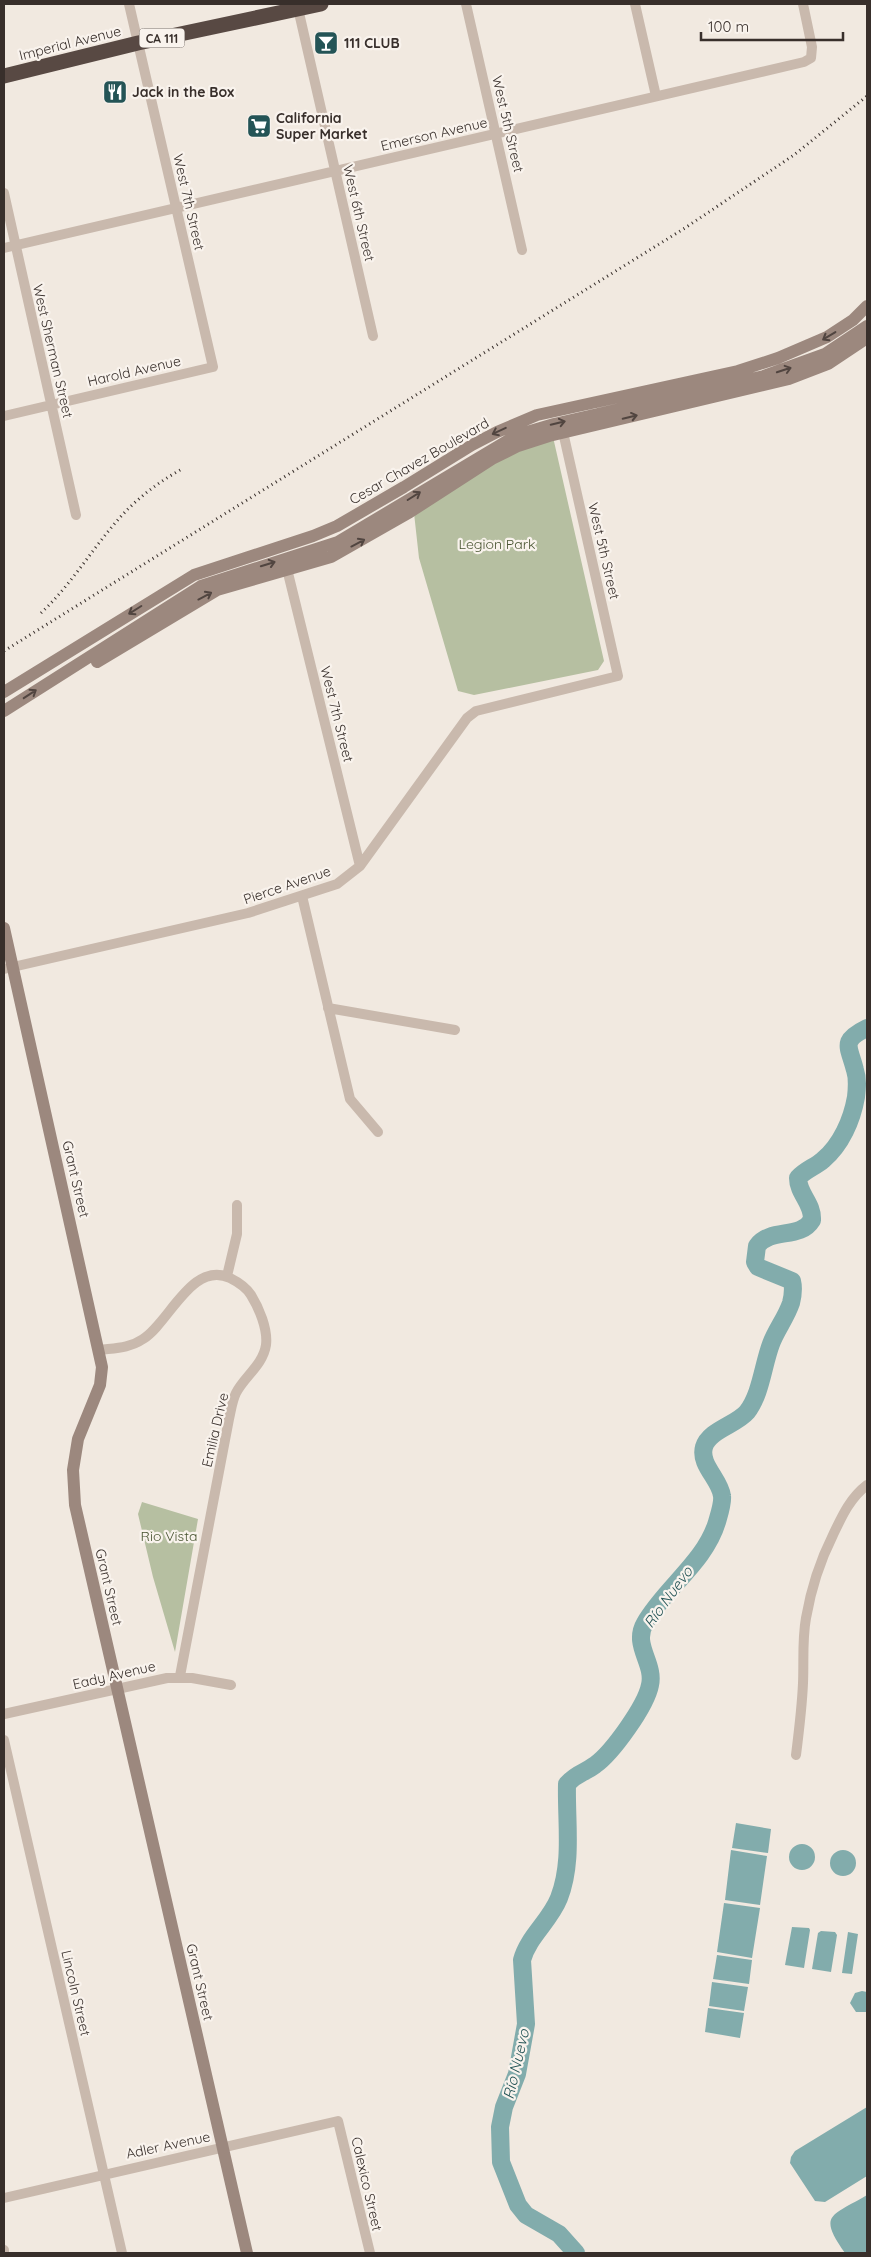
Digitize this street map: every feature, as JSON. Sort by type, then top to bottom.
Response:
[{"type":"highway","name":"Imperial Avenue","points":[[4,76],[298,6],[321,4]]},
{"type":"main road","name":"Cesar Chavez Boulevard","points":[[4,692],[194,575],[313,536],[337,526],[497,432],[537,415],[738,371],[778,358],[827,337],[853,320],[867,306]]},
{"type":"main road","name":"Cesar Chavez Boulevard","points":[[4,711],[201,586],[338,542],[516,435],[554,424],[764,376],[825,354],[867,326]]},
{"type":"main road","points":[[57,677],[73,677],[217,590],[331,557],[410,512],[492,459],[534,440],[789,379],[828,364],[867,338]]},
{"type":"main road","name":"Grant Street","points":[[4,928],[8,968],[100,1350],[102,1367],[100,1385],[78,1439],[73,1470],[75,1505],[247,2253]]},
{"type":"street","name":"West 7th Street","points":[[129,4],[213,367]]},
{"type":"street","name":"West 5th Street","points":[[466,4],[522,250]]},
{"type":"street","points":[[635,4],[656,96]]},
{"type":"street","name":"Emerson Avenue","points":[[4,248],[804,62],[811,58],[812,47],[803,4]]},
{"type":"street","name":"West 6th Street","points":[[298,6],[372,336]]},
{"type":"street","name":"West Sherman Street","points":[[4,193],[76,515]]},
{"type":"street","name":"Harold Avenue","points":[[4,416],[213,367]]},
{"type":"street","name":"West 5th Street","points":[[563,432],[618,676]]},
{"type":"street","name":"West 7th Street","points":[[287,569],[360,866]]},
{"type":"street","name":"Pierce Avenue","points":[[8,968],[248,913],[337,884],[360,866],[466,718],[476,711],[618,676]]},
{"type":"street","points":[[302,896],[350,1099],[378,1132]]},
{"type":"street","points":[[328,1008],[456,1030]]},
{"type":"street","points":[[100,1350],[130,1347],[144,1339],[156,1329],[185,1293],[200,1280],[216,1274],[227,1276],[237,1234],[237,1204]]},
{"type":"street","name":"Emilia Drive","points":[[180,1676],[229,1419],[236,1393],[261,1359],[266,1345],[258,1306],[248,1291],[237,1281],[227,1276]]},
{"type":"street","points":[[796,1755],[802,1706],[802,1653],[806,1618],[820,1561],[845,1509],[858,1492],[867,1485]]},
{"type":"street","name":"Eady Avenue","points":[[4,1714],[117,1688],[180,1676],[231,1685]]},
{"type":"street","name":"Lincoln Street","points":[[4,1740],[122,2253]]},
{"type":"street","name":"Adler Avenue","points":[[4,2198],[103,2173],[338,2121]]},
{"type":"street","name":"Calexico Street","points":[[338,2121],[370,2253]]},
{"type":"green space","name":"Legion Park","points":[[553,437],[604,661],[598,670],[474,695],[458,691],[419,558],[413,504],[493,453]]},
{"type":"green space","name":"Rio Vista","points":[[142,1502],[198,1519],[175,1652],[153,1577],[138,1514]]},
{"type":"water","points":[[736,1823],[771,1829],[768,1853],[732,1848]]},
{"type":"water","points":[[802,1844],[811,1848],[815,1857],[811,1866],[802,1870],[793,1866],[789,1857],[793,1848]]},
{"type":"water","points":[[731,1850],[767,1856],[760,1905],[725,1900]]},
{"type":"water","points":[[843,1850],[852,1854],[856,1863],[852,1872],[843,1876],[834,1872],[830,1863],[834,1854]]},
{"type":"water","points":[[724,1903],[760,1908],[752,1958],[717,1952]]},
{"type":"water","points":[[792,1927],[809,1928],[810,1930],[804,1968],[785,1965]]},
{"type":"water","points":[[821,1931],[835,1932],[837,1935],[831,1972],[812,1969],[818,1933]]},
{"type":"water","points":[[848,1932],[858,1934],[852,1974],[842,1973]]},
{"type":"water","points":[[717,1955],[752,1960],[749,1984],[713,1979]]},
{"type":"water","points":[[712,1982],[748,1987],[744,2011],[709,2006]]},
{"type":"water","points":[[867,1992],[867,2012],[856,2012],[850,2003],[855,1993]]},
{"type":"water","points":[[708,2008],[744,2013],[740,2038],[705,2032]]},
{"type":"water","points":[[867,2107],[867,2176],[825,2202],[815,2201],[790,2163],[791,2157],[795,2151]]},
{"type":"water","points":[[867,2195],[867,2253],[845,2253],[832,2230],[830,2223],[832,2217],[837,2212]]},
{"type":"waterway","name":"Río Nuevo","points":[[576,2253],[559,2234],[526,2215],[518,2205],[501,2162],[500,2127],[504,2107],[517,2074],[526,2024],[522,1960],[529,1944],[555,1906],[563,1884],[568,1842],[567,1784],[574,1777],[591,1768],[602,1759],[627,1728],[642,1705],[651,1677],[641,1639],[645,1623],[653,1610],[704,1550],[717,1522],[722,1496],[718,1484],[704,1460],[704,1447],[711,1436],[742,1417],[752,1405],[759,1388],[768,1352],[789,1308],[793,1295],[792,1281],[758,1267],[755,1262],[757,1246],[763,1240],[770,1237],[800,1230],[812,1220],[812,1214],[800,1189],[798,1178],[829,1154],[845,1132],[854,1106],[857,1087],[856,1073],[849,1045],[853,1037],[867,1028]]},
{"type":"railway","points":[[4,651],[685,228],[794,155],[867,96]]},
{"type":"railway","points":[[41,613],[64,588],[127,510],[153,488],[182,469]]},
{"type":"place","name":"111 CLUB","points":[[326,43]]},
{"type":"place","name":"Jack in the Box","points":[[115,92]]},
{"type":"place","name":"California Super Market","points":[[259,126]]}]
